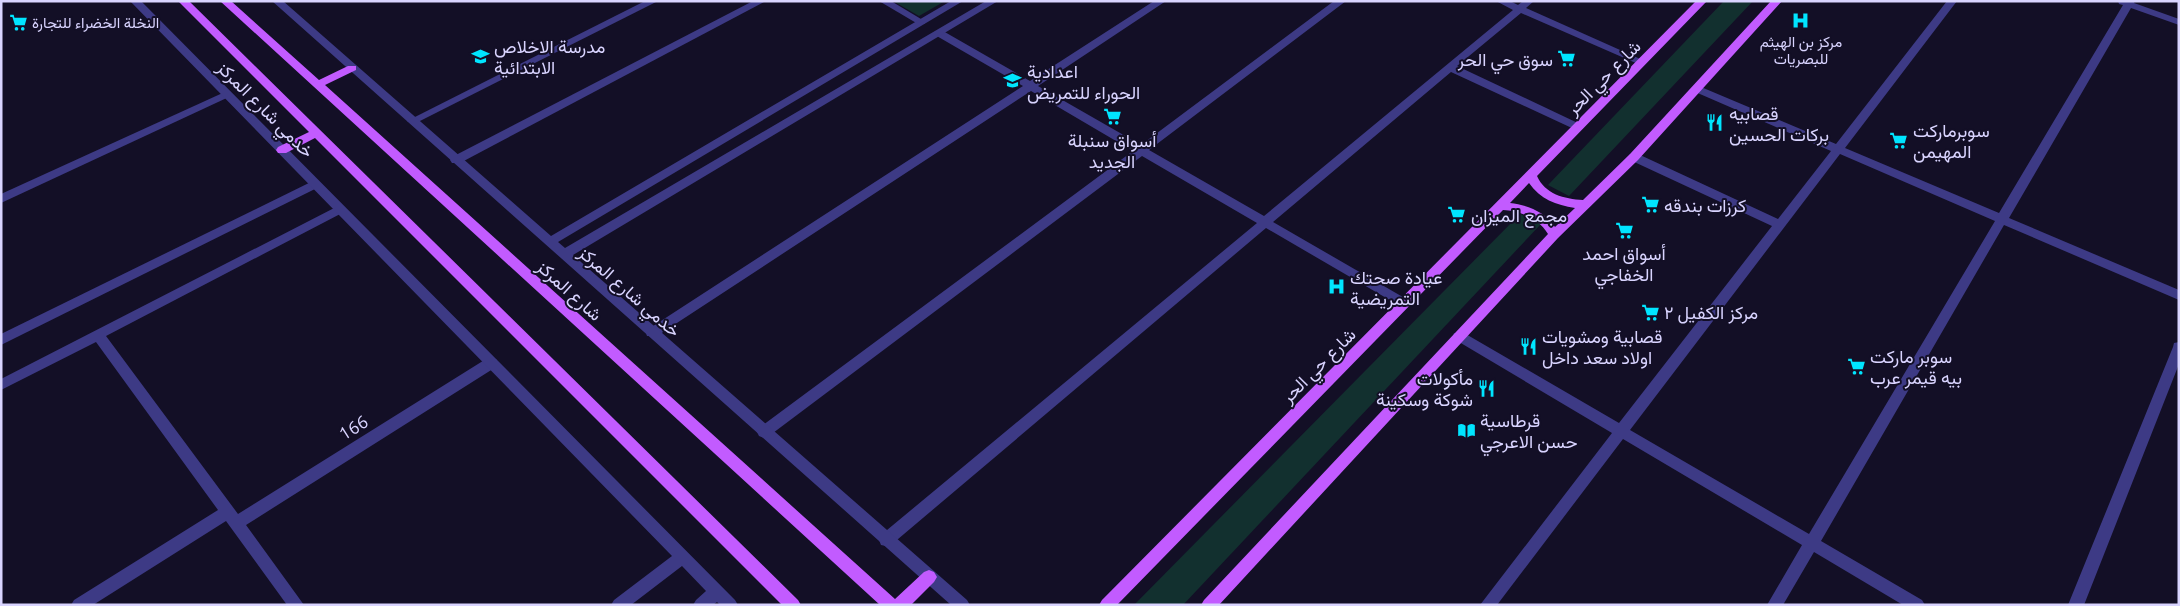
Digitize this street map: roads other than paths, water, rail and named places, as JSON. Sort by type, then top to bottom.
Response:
[{"type":"main road","points":[[183,1],[794,605]]},
{"type":"main road","name":"شارع المركز","points":[[225,1],[891,605]]},
{"type":"main road","name":"شارع حي الحر","points":[[1107,605],[1702,1]]},
{"type":"main road","points":[[1209,605],[1554,235],[1634,157],[1777,1]]},
{"type":"main road","points":[[317,85],[352,68]]},
{"type":"main road","points":[[282,150],[317,133]]},
{"type":"main road","points":[[1530,175],[1540,190],[1553,198],[1569,204],[1584,204]]},
{"type":"main road","points":[[1500,206],[1517,207],[1534,214],[1547,223],[1554,235]]},
{"type":"main road","points":[[900,605],[929,577]]},
{"type":"street","name":"خدمي شارع المركز","points":[[135,1],[730,605]]},
{"type":"street","name":"خدمي شارع المركز","points":[[277,1],[886,540],[962,605]]},
{"type":"street","points":[[412,121],[653,1]]},
{"type":"street","points":[[456,160],[761,1]]},
{"type":"street","points":[[884,1],[921,22]]},
{"type":"street","points":[[549,242],[958,1]]},
{"type":"street","points":[[563,255],[993,1]]},
{"type":"street","points":[[652,333],[1162,1]]},
{"type":"street","points":[[764,432],[1340,1]]},
{"type":"street","points":[[1502,1],[1524,5],[1642,62]]},
{"type":"street","points":[[1488,605],[1952,1]]},
{"type":"street","points":[[1775,605],[2002,219],[2126,2],[2179,22]]},
{"type":"street","points":[[886,540],[1524,5]]},
{"type":"street","points":[[939,33],[1404,303]]},
{"type":"street","points":[[1450,68],[1578,127]]},
{"type":"street","points":[[1697,89],[2179,295]]},
{"type":"street","points":[[1,199],[227,94]]},
{"type":"street","points":[[1634,157],[1780,225]]},
{"type":"street","points":[[1,340],[315,184]]},
{"type":"street","points":[[1,385],[340,210]]},
{"type":"street","points":[[97,334],[296,605]]},
{"type":"street","points":[[1459,336],[1917,605]]},
{"type":"street","points":[[2076,605],[2179,346]]},
{"type":"street","name":"166","points":[[79,605],[232,518],[491,363]]},
{"type":"street","points":[[620,605],[682,557]]},
{"type":"street","points":[[701,605],[717,592]]},
{"type":"place","name":"مركز بن الهيثم للبصريات","points":[[1801,20]]},
{"type":"place","name":"النخلة الخضراء للتجارة","points":[[18,22]]},
{"type":"place","name":"مدرسة الاخلاص الابتدائية","points":[[480,56]]},
{"type":"place","name":"سوق حي الحر","points":[[1567,59]]},
{"type":"place","name":"اعدادية الحوراء للتمريض","points":[[1013,81]]},
{"type":"place","name":"أسواق سنبلة الجديد","points":[[1112,117]]},
{"type":"place","name":"قصابيه بركات الحسين","points":[[1715,123]]},
{"type":"place","name":"سوبرماركت المهيمن","points":[[1899,140]]},
{"type":"place","name":"كرزات بندقه","points":[[1650,205]]},
{"type":"place","name":"مجمع الميزان","points":[[1457,215]]},
{"type":"place","name":"أسواق احمد الخفاجي","points":[[1624,230]]},
{"type":"place","name":"عيادة صحتك التمريضية","points":[[1336,287]]},
{"type":"place","name":"مركز الكفيل ٢","points":[[1650,312]]},
{"type":"place","name":"قصابية ومشويات اولاد سعد داخل","points":[[1528,346]]},
{"type":"place","name":"سوبر ماركت بيه قيمر عرب","points":[[1856,366]]},
{"type":"place","name":"مأكولات شوكة وسكينة","points":[[1487,388]]},
{"type":"place","name":"قرطاسية حسن الاعرجي","points":[[1466,430]]}]
